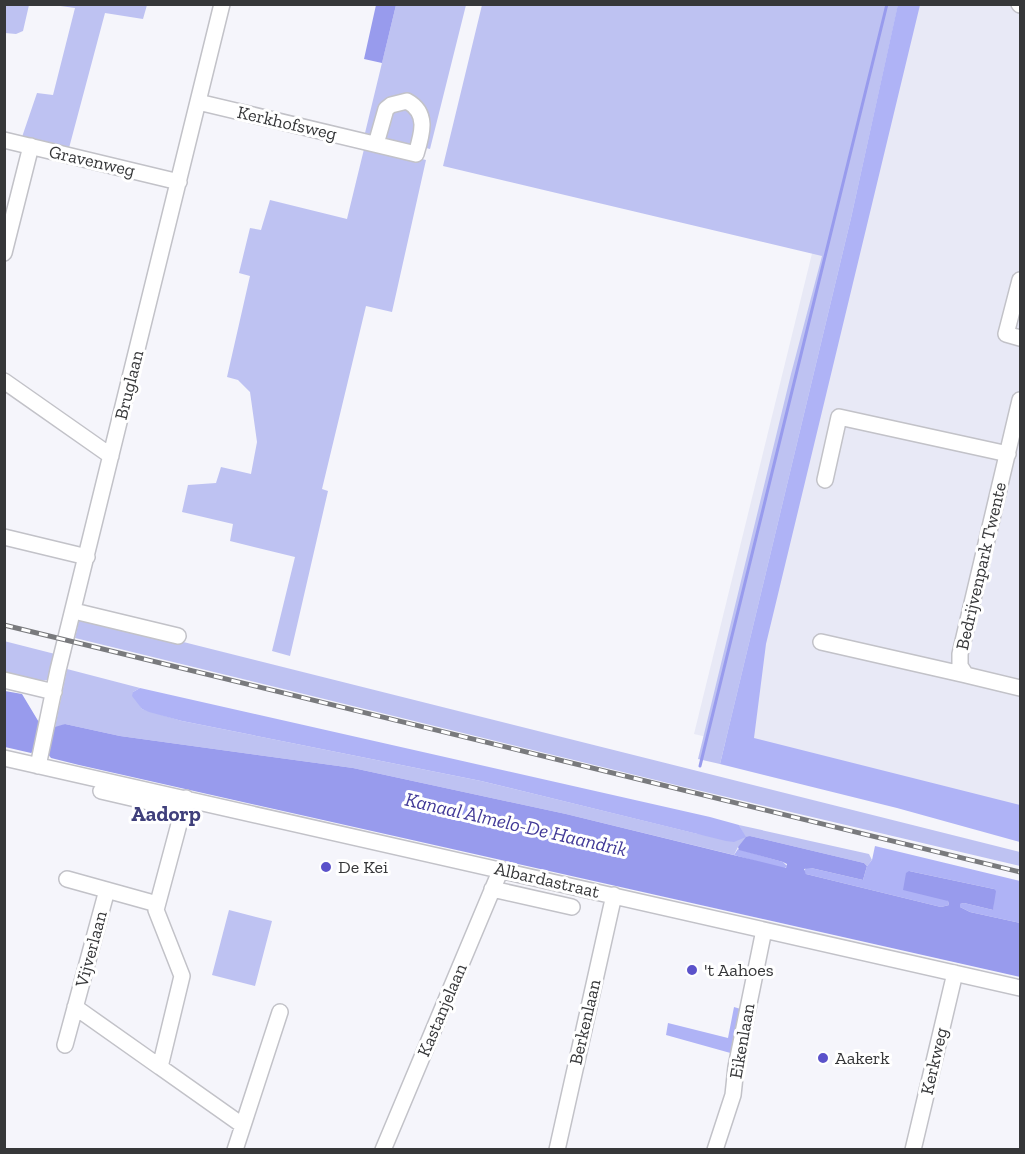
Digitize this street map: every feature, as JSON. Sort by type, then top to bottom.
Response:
[{"type":"street","name":"Bruglaan","points":[[38,766],[54,692],[222,4]]},
{"type":"street","name":"Kerkhofsweg","points":[[198,102],[416,154],[423,126],[421,114],[415,105],[407,101],[391,105],[386,109],[376,144]]},
{"type":"street","name":"Gravenweg","points":[[4,140],[179,182]]},
{"type":"street","points":[[4,253],[31,146]]},
{"type":"street","points":[[1020,280],[1006,334],[1020,338]]},
{"type":"street","points":[[4,381],[111,456]]},
{"type":"street","name":"Bedrijvenpark Twente","points":[[1020,400],[960,654],[960,666],[966,675],[1020,688]]},
{"type":"street","points":[[825,480],[839,417],[1008,454]]},
{"type":"street","points":[[4,537],[87,557]]},
{"type":"street","points":[[74,611],[178,636]]},
{"type":"street","points":[[821,642],[966,675]]},
{"type":"street","points":[[4,680],[54,692]]},
{"type":"street","name":"Albardastraat","points":[[4,758],[184,804],[501,870],[1020,988]]},
{"type":"street","points":[[160,1067],[182,976],[156,910],[184,804]]},
{"type":"street","name":"Kastanjelaan","points":[[382,1149],[501,870]]},
{"type":"street","name":"Vijverlaan","points":[[67,879],[157,904]]},
{"type":"street","name":"Albardastraat","points":[[492,889],[572,907]]},
{"type":"street","name":"Vijverlaan","points":[[64,1045],[107,890]]},
{"type":"street","name":"Berkenlaan","points":[[557,1149],[614,895]]},
{"type":"street","name":"Eikenlaan","points":[[715,1149],[733,1095],[735,1066],[764,930]]},
{"type":"street","name":"Kerkweg","points":[[914,1149],[955,973]]},
{"type":"street","name":"Vijverlaan","points":[[75,1007],[242,1125]]},
{"type":"street","points":[[235,1149],[280,1012]]},
{"type":"shaded area","points":[[898,4],[920,5],[766,644],[754,738],[1020,805],[1020,842],[897,808],[720,764],[851,218]]},
{"type":"shaded area","points":[[4,5],[29,5],[23,31],[16,34],[5,33]]},
{"type":"shaded area","points":[[53,5],[147,5],[143,19],[105,13],[69,148],[22,137],[37,93],[53,95],[75,8]]},
{"type":"shaded area","points":[[396,5],[466,5],[430,149],[365,133]]},
{"type":"shaded area","points":[[482,5],[898,5],[851,218],[720,764],[698,759],[791,374],[822,256],[443,166]]},
{"type":"shaded area","points":[[873,5],[1020,5],[1020,811],[694,734]]},
{"type":"shaded area","points":[[365,145],[426,160],[392,312],[366,306],[322,489],[328,491],[290,656],[272,651],[295,557],[230,541],[233,524],[182,512],[188,485],[216,483],[221,467],[251,474],[257,442],[250,392],[238,380],[227,377],[250,276],[239,273],[250,228],[261,230],[270,200],[347,219]]},
{"type":"shaded area","points":[[80,616],[1020,852],[1020,866],[676,785],[75,638]]},
{"type":"shaded area","points":[[4,641],[55,654],[48,680],[40,681],[5,673]]},
{"type":"shaded area","points":[[67,669],[140,688],[133,692],[142,709],[182,721],[481,781],[698,834],[745,837],[739,825],[869,854],[872,860],[867,866],[864,863],[750,836],[738,847],[734,855],[566,814],[353,768],[120,736],[65,724],[58,728],[55,727]]},
{"type":"shaded area","points":[[140,688],[710,817],[739,825],[746,837],[734,842],[726,841],[481,781],[182,721],[142,709],[132,696],[133,692]]},
{"type":"shaded area","points":[[875,846],[1020,881],[1020,923],[970,912],[960,907],[960,904],[964,903],[993,910],[994,889],[909,871],[948,901],[949,905],[941,907],[806,874],[804,871],[806,868],[811,868],[863,880],[867,866],[872,860]]},
{"type":"shaded area","points":[[738,849],[783,862],[787,866],[784,869],[734,855]]},
{"type":"shaded area","points":[[229,910],[272,921],[255,986],[212,975]]},
{"type":"shaded area","points":[[734,1007],[744,1010],[734,1054],[666,1035],[668,1023],[728,1038]]},
{"type":"water","points":[[376,5],[396,5],[382,63],[364,59]]},
{"type":"water","name":"Kanaal Almelo-De Haandrik","points":[[5,691],[22,694],[41,728],[53,731],[55,727],[65,724],[120,736],[353,768],[566,814],[786,868],[787,864],[783,862],[739,850],[738,847],[746,837],[750,836],[864,863],[867,866],[863,880],[811,868],[804,869],[806,874],[941,907],[949,905],[948,901],[903,890],[906,873],[909,871],[994,889],[996,891],[993,910],[964,903],[960,904],[960,907],[970,912],[1020,923],[1020,977],[79,765],[51,758],[47,753],[36,750],[31,753],[5,747]]},
{"type":"waterway","points":[[700,766],[887,4]]},
{"type":"railway","points":[[4,625],[1020,872]]},
{"type":"place","name":"De Kei","points":[[326,867]]},
{"type":"place","name":"'t Aahoes","points":[[692,970]]},
{"type":"place","name":"Aakerk","points":[[823,1058]]},
{"type":"district","name":"Aadorp","points":[[166,814]]}]
